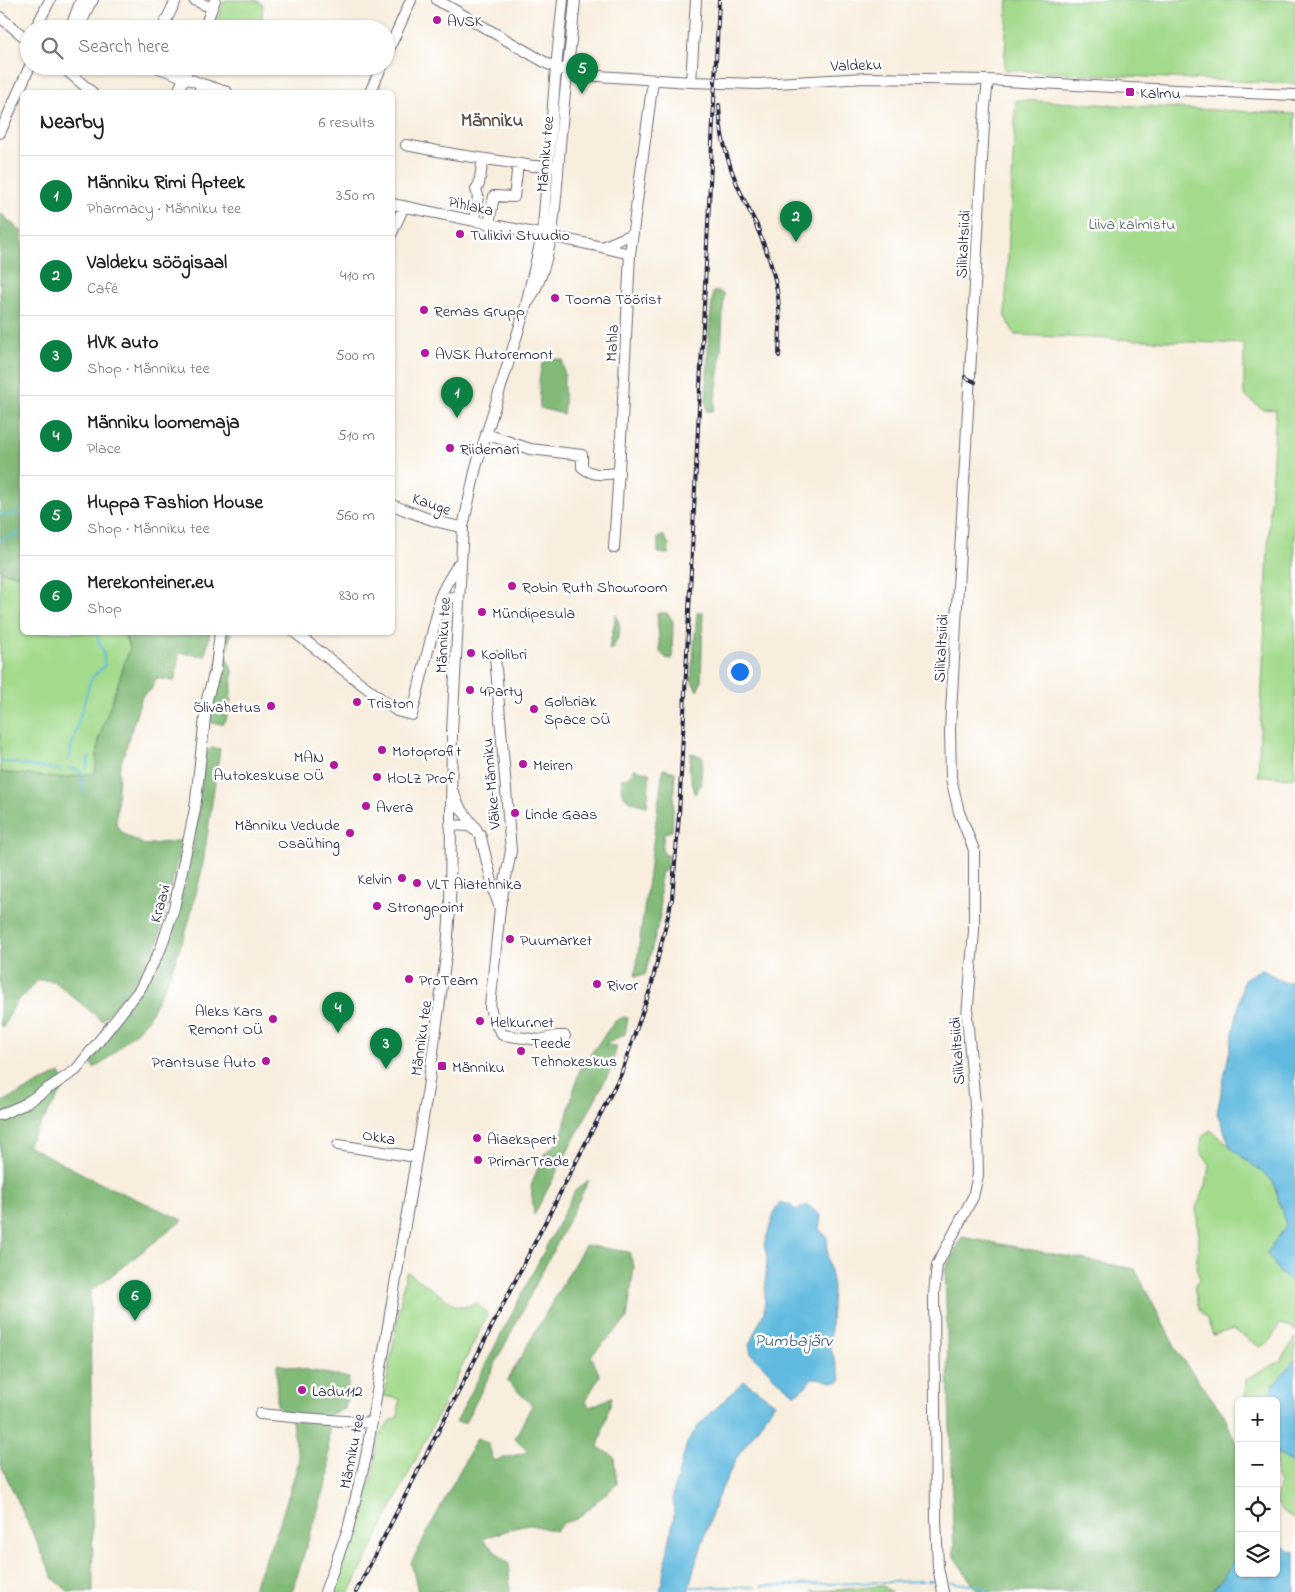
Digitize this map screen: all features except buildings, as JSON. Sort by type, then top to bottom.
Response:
[{"type":"street","points":[[40,20],[50,0]]},
{"type":"street","points":[[73,20],[81,0]]},
{"type":"street","points":[[83,20],[93,0]]},
{"type":"street","points":[[166,20],[176,0]]},
{"type":"street","points":[[194,0],[214,4],[208,20]]},
{"type":"street","points":[[395,36],[411,0]]},
{"type":"street","name":"Valdeku","points":[[438,0],[536,58],[556,68],[582,75],[758,84],[866,78],[988,80],[1295,95]]},
{"type":"street","name":"Männiku tee","points":[[553,166],[556,68],[563,0]]},
{"type":"street","name":"Männiku tee","points":[[325,1592],[351,1518],[365,1464],[428,1088],[447,949],[450,907],[452,732],[463,527],[471,485],[546,236],[553,166],[575,0]]},
{"type":"street","points":[[691,82],[696,0]]},
{"type":"street","points":[[0,17],[20,34]]},
{"type":"street","points":[[0,133],[26,75]]},
{"type":"street","points":[[72,75],[90,90]]},
{"type":"street","points":[[176,75],[200,88],[214,90]]},
{"type":"street","points":[[179,90],[185,75]]},
{"type":"street","points":[[371,90],[378,75]]},
{"type":"street","name":"Mahla","points":[[614,548],[630,254],[653,80]]},
{"type":"street","name":"Silikaltsiidi","points":[[943,1592],[938,1567],[936,1518],[934,1294],[937,1265],[973,1197],[978,1176],[977,1127],[967,1017],[974,930],[974,850],[959,812],[951,778],[950,730],[988,80]]},
{"type":"street","points":[[406,145],[518,164],[553,166]]},
{"type":"street","points":[[474,221],[478,196],[476,189],[479,184],[483,159]]},
{"type":"street","points":[[489,224],[494,196],[514,197],[518,164]]},
{"type":"street","name":"Pihlaka","points":[[395,204],[630,254]]},
{"type":"street","points":[[395,226],[404,206]]},
{"type":"street","points":[[602,247],[633,234]]},
{"type":"street","points":[[486,434],[530,449],[582,455],[582,466],[590,473],[599,475],[619,473]]},
{"type":"street","name":"Kauge","points":[[395,506],[433,522],[463,527]]},
{"type":"street","points":[[298,635],[397,711],[412,716],[440,594],[453,575],[460,558]]},
{"type":"street","points":[[437,613],[443,599],[458,603]]},
{"type":"street","name":"Kraavi","points":[[0,1115],[23,1105],[76,1070],[140,989],[160,948],[174,908],[195,809],[207,699],[216,668],[220,635]]},
{"type":"street","name":"Väike-Männiku","points":[[495,656],[511,851],[500,908],[490,1007],[494,1022],[503,1035],[539,1040],[565,1036]]},
{"type":"street","points":[[451,786],[459,806],[480,834]]},
{"type":"street","name":"Väike-Männiku","points":[[450,825],[469,826],[480,834],[500,908]]},
{"type":"street","name":"Okka","points":[[338,1145],[416,1157]]},
{"type":"street","points":[[260,1414],[372,1423]]},
{"type":"green space","points":[[225,0],[255,0],[263,4],[262,20],[217,20]]},
{"type":"green space","points":[[1008,0],[1295,0],[1295,84],[1004,70]]},
{"type":"green space","name":"Liiva kalmistu","points":[[1016,100],[1295,114],[1295,778],[1258,776],[1276,410],[1262,409],[1244,395],[1244,344],[1015,335],[1005,316]]},
{"type":"green space","points":[[0,213],[20,230],[20,575],[0,573]]},
{"type":"green space","points":[[718,291],[724,294],[720,368],[713,412],[707,411],[706,400],[709,330],[713,292]]},
{"type":"green space","points":[[550,358],[563,360],[563,414],[540,408],[539,380],[542,364]]},
{"type":"green space","points":[[663,535],[669,544],[668,554],[658,553],[658,538]]},
{"type":"green space","points":[[0,573],[20,575],[20,635],[124,635],[130,648],[99,738],[96,773],[61,778],[0,772]]},
{"type":"green space","points":[[697,612],[703,613],[701,683],[697,691],[691,680]]},
{"type":"green space","points":[[657,613],[667,613],[673,621],[672,659],[666,658],[660,652]]},
{"type":"green space","points":[[616,615],[620,629],[612,650],[609,649]]},
{"type":"green space","points":[[124,635],[210,635],[205,656],[179,653],[175,681],[156,678],[151,690],[142,696],[119,770],[116,825],[124,834],[145,845],[182,840],[158,942],[136,980],[102,1021],[54,981],[38,980],[15,1004],[3,1027],[0,1025],[0,772],[61,778],[95,773],[99,738],[130,648]]},
{"type":"green space","points":[[223,635],[231,635],[226,656],[233,672],[226,721],[223,724],[212,723],[207,714]]},
{"type":"green space","points":[[211,748],[220,749],[202,870],[186,932],[167,982],[146,1022],[104,1062],[94,1068],[90,1061],[167,946],[189,870],[205,754]]},
{"type":"green space","points":[[691,753],[703,757],[700,786],[695,794],[689,770]]},
{"type":"green space","points":[[635,769],[650,773],[647,806],[627,799],[622,791],[622,779],[626,778]]},
{"type":"green space","points":[[663,769],[675,772],[672,831],[664,833],[662,851],[668,856],[667,870],[660,873],[660,916],[645,975],[635,976]]},
{"type":"green space","points":[[624,1017],[628,1018],[625,1034],[605,1045],[617,1046],[610,1071],[534,1215],[531,1186],[543,1155],[560,1141],[580,1068],[615,1021]]},
{"type":"green space","points":[[60,1073],[66,1085],[27,1145],[102,1184],[183,1220],[90,1292],[93,1592],[69,1592],[54,1579],[0,1463],[0,1103]]},
{"type":"green space","points":[[1210,1130],[1273,1181],[1286,1226],[1280,1273],[1295,1284],[1295,1332],[1292,1327],[1280,1324],[1269,1342],[1260,1347],[1233,1329],[1213,1335],[1207,1319],[1199,1310],[1194,1286],[1200,1279],[1196,1268],[1199,1239],[1196,1208],[1206,1186],[1209,1164],[1200,1151],[1202,1137]]},
{"type":"green space","points":[[589,1180],[465,1423],[456,1422],[575,1191]]},
{"type":"green space","points":[[962,1237],[1135,1269],[1179,1355],[1223,1413],[1235,1441],[1235,1561],[1211,1592],[978,1592],[954,1557],[945,1270]]},
{"type":"green space","points":[[585,1245],[629,1252],[634,1267],[627,1319],[591,1356],[600,1376],[585,1401],[590,1407],[612,1397],[598,1447],[614,1457],[617,1484],[577,1519],[563,1523],[556,1531],[527,1524],[482,1539],[509,1564],[510,1592],[418,1592],[411,1563],[477,1438],[489,1444],[493,1461],[528,1452],[515,1438],[532,1405],[507,1381]]},
{"type":"green space","points":[[406,1272],[456,1306],[466,1307],[476,1303],[485,1311],[487,1316],[350,1592],[331,1592],[349,1550],[364,1506],[373,1472],[378,1439],[386,1426],[398,1417],[400,1399],[384,1396]]},
{"type":"green space","points":[[1295,1338],[1295,1359],[1272,1387],[1271,1397],[1245,1397],[1246,1379],[1281,1361]]},
{"type":"green space","points":[[277,1364],[349,1378],[345,1409],[328,1415],[329,1475],[292,1592],[251,1592],[278,1529],[299,1461],[291,1418],[277,1406]]},
{"type":"green space","points":[[1280,1455],[1295,1464],[1295,1519],[1280,1509]]},
{"type":"green space","points":[[883,1586],[891,1592],[811,1592]]},
{"type":"water","points":[[1261,969],[1286,983],[1295,978],[1295,1284],[1280,1273],[1267,1253],[1286,1226],[1273,1181],[1231,1148],[1217,1113],[1244,979]]},
{"type":"water","name":"Pumbajärv","points":[[780,1203],[789,1204],[796,1210],[808,1205],[821,1216],[819,1229],[827,1237],[828,1260],[833,1286],[830,1347],[841,1378],[839,1382],[835,1382],[812,1378],[805,1387],[795,1394],[776,1379],[751,1354],[749,1345],[764,1312],[767,1256],[764,1245],[776,1208]]},
{"type":"water","points":[[1295,1359],[1295,1464],[1280,1455],[1280,1397],[1271,1397],[1272,1387]]},
{"type":"water","name":"Pumbajärv","points":[[744,1381],[775,1403],[737,1457],[716,1501],[688,1592],[660,1592],[674,1516],[673,1493],[687,1443],[699,1425]]},
{"type":"water","points":[[1280,1543],[1289,1551],[1295,1552],[1295,1592],[1211,1592],[1235,1561],[1235,1577],[1280,1577]]},
{"type":"waterway","points":[[0,515],[20,513]]},
{"type":"waterway","points":[[0,540],[20,533]]},
{"type":"waterway","points":[[69,759],[91,679],[105,665],[103,651],[96,635]]},
{"type":"waterway","points":[[86,769],[89,757]]},
{"type":"waterway","points":[[0,761],[61,769]]},
{"type":"waterway","points":[[68,768],[80,772],[85,792]]},
{"type":"waterway","points":[[761,1586],[923,1581]]},
{"type":"waterway","points":[[927,1581],[934,1581]]},
{"type":"waterway","points":[[951,1582],[983,1587],[988,1592]]},
{"type":"waterway","points":[[689,1587],[755,1587]]},
{"type":"railway","points":[[356,1592],[621,1074],[651,987],[672,899],[679,815],[719,0]]},
{"type":"railway","points":[[719,105],[720,122],[727,155],[744,201],[760,231]]},
{"type":"railway","points":[[756,226],[769,259],[777,289],[780,320],[779,356]]},
{"type":"railway","points":[[965,377],[975,382]]},
{"type":"place","name":"AVSK","points":[[437,20]]},
{"type":"place","name":"Kalmu","points":[[1130,92]]},
{"type":"place","name":"Huppa Fashion House","points":[[582,94]]},
{"type":"place","name":"Tulikivi Stuudio","points":[[460,234]]},
{"type":"place","name":"Valdeku söögisaal","points":[[796,242]]},
{"type":"place","name":"Tooma Töörist","points":[[555,298]]},
{"type":"place","name":"Remas Grupp","points":[[424,310]]},
{"type":"place","name":"AVSK Autoremont","points":[[425,353]]},
{"type":"place","name":"Männiku Rimi Apteek","points":[[457,418]]},
{"type":"place","name":"Riidemari","points":[[450,448]]},
{"type":"place","name":"Robin Ruth Showroom","points":[[512,586]]},
{"type":"place","name":"Mündipesula","points":[[482,612]]},
{"type":"place","name":"Koolibri","points":[[471,653]]},
{"type":"place","name":"4Party","points":[[470,690]]},
{"type":"place","name":"Triston","points":[[357,702]]},
{"type":"place","name":"Õlivahetus","points":[[271,706]]},
{"type":"place","name":"Golbriak Space OÜ","points":[[534,709]]},
{"type":"place","name":"Motoprofit","points":[[382,750]]},
{"type":"place","name":"Meiren","points":[[523,764]]},
{"type":"place","name":"MAN Autokeskuse OÜ","points":[[334,765]]},
{"type":"place","name":"HOLZ Prof","points":[[377,777]]},
{"type":"place","name":"Avera","points":[[366,806]]},
{"type":"place","name":"Linde Gaas","points":[[515,813]]},
{"type":"place","name":"Männiku Vedude Osaühing","points":[[350,833]]},
{"type":"place","name":"Kelvin","points":[[402,878]]},
{"type":"place","name":"VLT Aiatehnika","points":[[417,883]]},
{"type":"place","name":"Strongpoint","points":[[377,906]]},
{"type":"place","name":"Puumarket","points":[[510,939]]},
{"type":"place","name":"ProTeam","points":[[409,979]]},
{"type":"place","name":"Rivor","points":[[597,984]]},
{"type":"place","name":"Aleks Kars Remont OÜ","points":[[273,1019]]},
{"type":"place","name":"Helkur.net","points":[[480,1021]]},
{"type":"place","name":"Männiku loomemaja","points":[[338,1033]]},
{"type":"place","name":"Teede Tehnokeskus","points":[[521,1051]]},
{"type":"place","name":"Prantsuse Auto","points":[[266,1061]]},
{"type":"place","name":"Männiku","points":[[442,1066]]},
{"type":"place","name":"HVK auto","points":[[386,1069]]},
{"type":"place","name":"Aiaekspert","points":[[477,1138]]},
{"type":"place","name":"PrimarTrade","points":[[478,1160]]},
{"type":"place","name":"Merekonteiner.eu","points":[[135,1321]]},
{"type":"place","name":"Ladu112","points":[[302,1390]]},
{"type":"district","name":"Männiku","points":[[492,119]]}]
